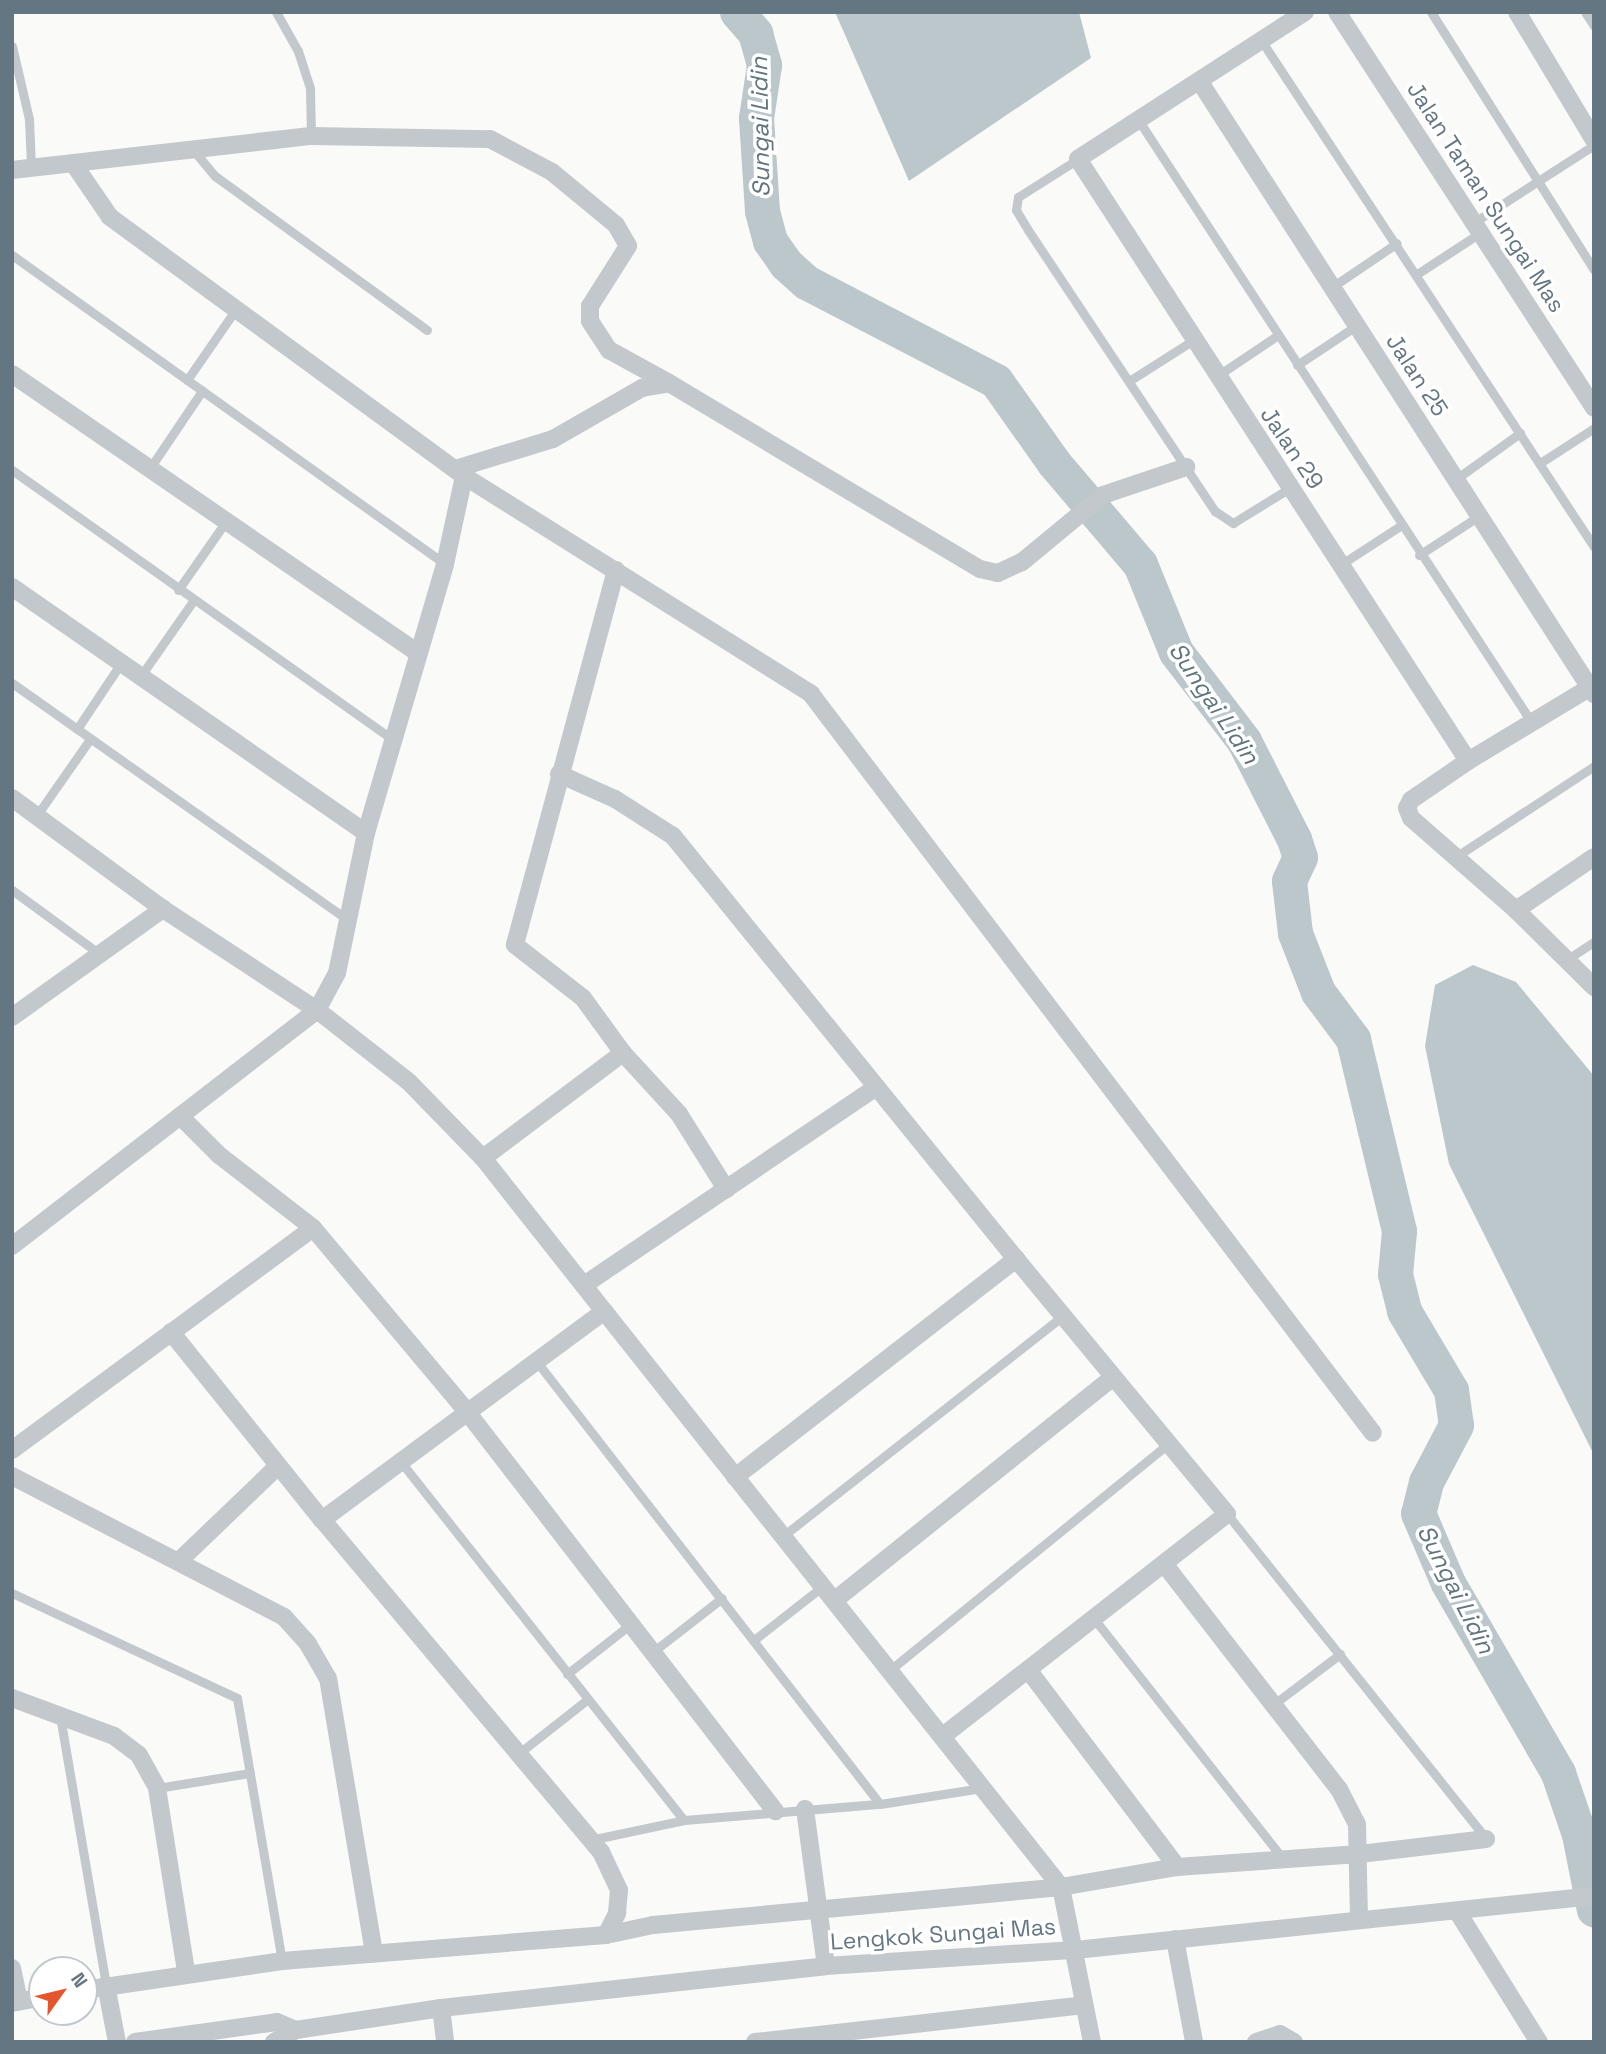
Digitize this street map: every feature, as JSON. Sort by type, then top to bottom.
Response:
[{"type":"street","points":[[1077,159],[1305,12]]},
{"type":"street","name":"Jalan Taman Sungai Mas","points":[[1337,12],[1594,408]]},
{"type":"street","points":[[1517,12],[1594,142]]},
{"type":"street","name":"Jalan 25","points":[[1200,82],[1592,689]]},
{"type":"street","points":[[12,170],[311,136],[490,139],[551,172],[616,225],[628,246],[590,306],[594,334],[609,350],[980,569],[998,573],[1009,570],[1103,495],[1186,467]]},
{"type":"street","name":"Jalan 29","points":[[1077,159],[1192,341],[1468,761]]},
{"type":"street","points":[[73,163],[110,217],[460,472],[811,694],[1373,1433]]},
{"type":"street","points":[[15,381],[418,653]]},
{"type":"street","points":[[460,472],[553,439],[642,388],[669,383]]},
{"type":"street","points":[[12,1246],[317,1010],[337,973],[366,833],[396,741],[418,653],[445,564],[460,472]]},
{"type":"street","points":[[616,570],[515,945],[583,998],[623,1053],[679,1114],[726,1189]]},
{"type":"street","points":[[12,587],[366,833]]},
{"type":"street","points":[[1592,689],[1468,761],[1411,800],[1407,808],[1411,818],[1516,910],[1594,987]]},
{"type":"street","points":[[559,774],[615,799],[673,836],[1112,1378],[1227,1514],[1096,1620],[943,1736]]},
{"type":"street","points":[[12,798],[163,909],[317,1010],[408,1080],[483,1158],[1061,1887],[1092,2042]]},
{"type":"street","points":[[1516,910],[1594,857]]},
{"type":"street","points":[[15,1010],[101,955],[163,909]]},
{"type":"street","points":[[483,1158],[623,1053]]},
{"type":"street","points":[[584,1285],[876,1087]]},
{"type":"street","points":[[180,1116],[219,1155],[313,1228],[468,1413],[775,1811]]},
{"type":"street","points":[[12,1450],[313,1228]]},
{"type":"street","points":[[735,1476],[1016,1259]]},
{"type":"street","points":[[322,1520],[604,1311]]},
{"type":"street","points":[[171,1332],[322,1520],[614,1872],[619,1890],[617,1913],[606,1935]]},
{"type":"street","points":[[835,1600],[1112,1378]]},
{"type":"street","points":[[180,1560],[278,1466]]},
{"type":"street","points":[[12,1476],[180,1560],[284,1617],[328,1678],[374,1953]]},
{"type":"street","points":[[1165,1566],[1339,1789],[1357,1824],[1360,1854],[1359,1919]]},
{"type":"street","points":[[1029,1671],[1177,1867]]},
{"type":"street","points":[[12,1698],[114,1736],[139,1755],[157,1788],[186,1972]]},
{"type":"street","points":[[805,1809],[821,1910],[826,1966]]},
{"type":"street","points":[[98,1987],[186,1972],[282,1961],[606,1935],[653,1925],[1061,1887],[1177,1867],[1360,1854],[1486,1839]]},
{"type":"street","name":"Lengkok Sungai Mas","points":[[274,2042],[296,2030],[441,2008],[826,1966],[1075,1950],[1594,1896]]},
{"type":"street","points":[[1457,1911],[1539,2042]]},
{"type":"street","points":[[1175,1939],[1194,2042]]},
{"type":"street","points":[[12,1968],[16,2002]]},
{"type":"street","points":[[106,1985],[117,2042]]},
{"type":"street","points":[[755,2042],[1084,2005]]},
{"type":"street","points":[[441,2008],[444,2042]]},
{"type":"street","name":"Lengkok Sungai Mas","points":[[135,2042],[277,2022],[296,2030]]},
{"type":"street","points":[[261,2024],[265,2042]]},
{"type":"street","points":[[1256,2042],[1280,2034],[1294,2042]]},
{"type":"lane","points":[[276,12],[298,51],[310,88],[311,136]]},
{"type":"lane","points":[[1431,12],[1594,270]]},
{"type":"lane","points":[[1585,12],[1594,26]]},
{"type":"lane","points":[[1261,40],[1397,243],[1594,547]]},
{"type":"lane","points":[[12,46],[29,119],[31,166]]},
{"type":"lane","points":[[1139,121],[1400,526],[1532,723]]},
{"type":"lane","points":[[1416,274],[1536,182],[1594,142]]},
{"type":"lane","points":[[194,151],[215,176],[427,330]]},
{"type":"lane","points":[[1077,159],[1018,197],[1016,211],[1215,511],[1233,523],[1290,488]]},
{"type":"lane","points":[[1332,287],[1397,243]]},
{"type":"lane","points":[[12,255],[445,564]]},
{"type":"lane","points":[[187,380],[236,309]]},
{"type":"lane","points":[[1297,365],[1356,326]]},
{"type":"lane","points":[[1216,377],[1278,335]]},
{"type":"lane","points":[[1129,381],[1192,341]]},
{"type":"lane","points":[[148,471],[202,391]]},
{"type":"lane","points":[[1541,463],[1594,428]]},
{"type":"lane","points":[[1456,479],[1520,433]]},
{"type":"lane","points":[[12,470],[193,601],[396,741]]},
{"type":"lane","points":[[1419,555],[1479,516]]},
{"type":"lane","points":[[178,590],[224,524]]},
{"type":"lane","points":[[1340,565],[1400,526]]},
{"type":"lane","points":[[140,677],[193,601]]},
{"type":"lane","points":[[77,729],[121,663]]},
{"type":"lane","points":[[12,683],[347,919]]},
{"type":"lane","points":[[37,815],[90,738]]},
{"type":"lane","points":[[1457,856],[1594,766]]},
{"type":"lane","points":[[12,890],[101,955]]},
{"type":"lane","points":[[1566,960],[1594,942]]},
{"type":"lane","points":[[783,1536],[1063,1316]]},
{"type":"lane","points":[[537,1362],[880,1804]]},
{"type":"lane","points":[[890,1670],[1167,1445]]},
{"type":"lane","points":[[401,1461],[684,1820]]},
{"type":"lane","points":[[1227,1514],[1486,1839]]},
{"type":"lane","points":[[754,1640],[823,1586]]},
{"type":"lane","points":[[12,1593],[237,1698],[282,1961]]},
{"type":"lane","points":[[654,1651],[722,1598]]},
{"type":"lane","points":[[1096,1620],[1283,1859]]},
{"type":"lane","points":[[567,1674],[632,1623]]},
{"type":"lane","points":[[1274,1704],[1340,1654]]},
{"type":"lane","points":[[518,1754],[588,1699]]},
{"type":"lane","points":[[60,1716],[106,1985]]},
{"type":"lane","points":[[157,1788],[250,1773]]},
{"type":"lane","points":[[590,1840],[684,1820],[880,1804],[983,1788]]},
{"type":"shaded area","points":[[835,12],[1079,12],[1091,58],[909,181]]},
{"type":"shaded area","points":[[1473,965],[1516,982],[1594,1076],[1594,1455],[1449,1164],[1425,1046],[1435,985]]},
{"type":"waterway","name":"Sungai Lidin","points":[[737,12],[755,33],[764,65],[756,118],[762,211],[770,241],[786,264],[806,282],[996,381],[1054,463],[1140,564],[1176,652],[1244,741],[1294,839],[1300,857],[1289,881],[1295,933],[1318,992],[1353,1039],[1399,1231],[1395,1274],[1404,1311],[1451,1390],[1456,1425],[1426,1482],[1418,1513],[1448,1583],[1558,1773],[1579,1834],[1594,1910]]}]
